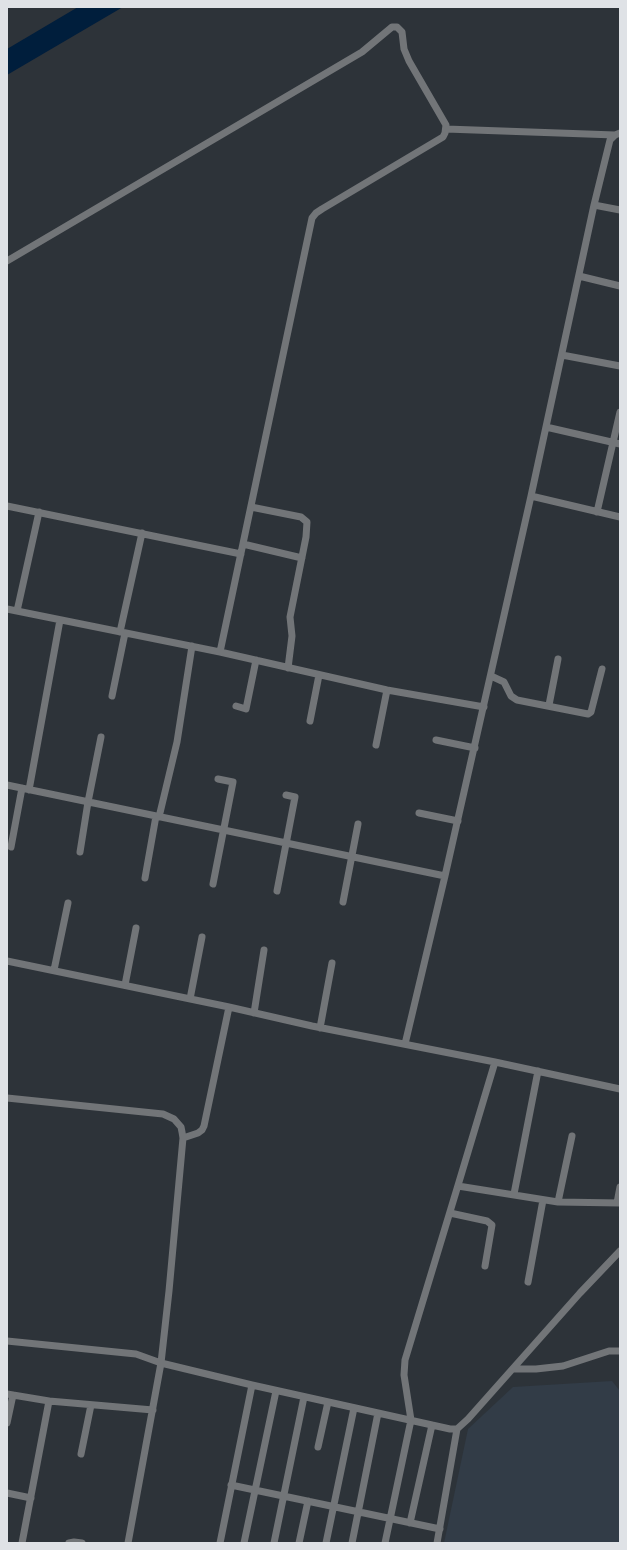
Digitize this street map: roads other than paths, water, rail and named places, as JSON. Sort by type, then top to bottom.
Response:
[{"type":"street","points":[[7,261],[362,52],[392,27],[397,27],[402,32],[403,46],[409,61],[446,125],[446,129],[442,137],[322,209],[312,218],[220,652]]},
{"type":"street","points":[[446,129],[617,134]]},
{"type":"street","points":[[405,1044],[475,748],[594,204],[610,140],[617,134]]},
{"type":"street","points":[[594,204],[620,210]]},
{"type":"street","points":[[579,276],[620,286]]},
{"type":"street","points":[[562,355],[620,366]]},
{"type":"street","points":[[597,512],[617,443],[620,412]]},
{"type":"street","points":[[546,426],[617,443]]},
{"type":"street","points":[[531,496],[620,517]]},
{"type":"street","points":[[7,506],[241,554]]},
{"type":"street","points":[[250,506],[305,519],[308,526],[290,617],[292,636],[288,668]]},
{"type":"street","points":[[17,611],[39,512]]},
{"type":"street","points":[[112,696],[122,633],[142,533]]},
{"type":"street","points":[[243,544],[302,558]]},
{"type":"street","points":[[7,609],[192,646],[388,690],[484,707]]},
{"type":"street","points":[[11,847],[26,789],[60,620]]},
{"type":"street","points":[[145,878],[158,816],[177,742],[192,646]]},
{"type":"street","points":[[548,705],[558,659]]},
{"type":"street","points":[[236,706],[246,709],[256,660]]},
{"type":"street","points":[[491,676],[504,682],[513,698],[590,713],[602,669]]},
{"type":"street","points":[[310,721],[319,675]]},
{"type":"street","points":[[376,745],[388,690]]},
{"type":"street","points":[[80,852],[88,802],[102,737]]},
{"type":"street","points":[[436,740],[475,748]]},
{"type":"street","points":[[213,884],[233,782],[218,779]]},
{"type":"street","points":[[7,785],[445,876]]},
{"type":"street","points":[[276,891],[295,797],[286,795]]},
{"type":"street","points":[[419,813],[458,821]]},
{"type":"street","points":[[343,902],[358,824]]},
{"type":"street","points":[[54,970],[68,903]]},
{"type":"street","points":[[125,985],[136,928]]},
{"type":"street","points":[[190,999],[202,938]]},
{"type":"street","points":[[254,1012],[264,950]]},
{"type":"street","points":[[7,970],[8,961],[254,1012],[320,1028],[495,1062],[620,1089]]},
{"type":"street","points":[[320,1028],[332,963]]},
{"type":"street","points":[[183,1138],[198,1133],[204,1126],[229,1007]]},
{"type":"street","points":[[385,1543],[411,1420],[404,1375],[404,1360],[495,1062]]},
{"type":"street","points":[[514,1194],[538,1071]]},
{"type":"street","points":[[7,1098],[163,1114],[174,1119],[181,1127],[183,1138],[161,1363],[128,1543]]},
{"type":"street","points":[[558,1202],[572,1136]]},
{"type":"street","points":[[458,1186],[558,1202],[618,1203],[620,1187]]},
{"type":"street","points":[[528,1282],[543,1200]]},
{"type":"street","points":[[450,1213],[487,1221],[492,1225],[485,1266]]},
{"type":"street","points":[[437,1543],[457,1429],[468,1419],[620,1251]]},
{"type":"street","points":[[7,1341],[136,1354],[161,1363],[276,1391],[432,1425],[457,1429]]},
{"type":"street","points":[[513,1369],[536,1369],[564,1366],[609,1351],[620,1351]]},
{"type":"street","points":[[220,1543],[252,1385]]},
{"type":"street","points":[[244,1543],[276,1391]]},
{"type":"street","points":[[7,1423],[10,1394],[49,1401],[152,1410]]},
{"type":"street","points":[[274,1543],[304,1397]]},
{"type":"street","points":[[22,1543],[49,1401]]},
{"type":"street","points":[[318,1447],[328,1402]]},
{"type":"street","points":[[81,1454],[91,1405]]},
{"type":"street","points":[[326,1543],[354,1408]]},
{"type":"street","points":[[352,1543],[378,1413]]},
{"type":"street","points":[[410,1523],[432,1425]]},
{"type":"street","points":[[231,1485],[440,1529]]},
{"type":"street","points":[[7,1493],[31,1498]]},
{"type":"street","points":[[299,1543],[308,1501]]},
{"type":"street","points":[[69,1543],[82,1543]]},
{"type":"water","points":[[78,7],[123,7],[7,75],[7,49]]}]
